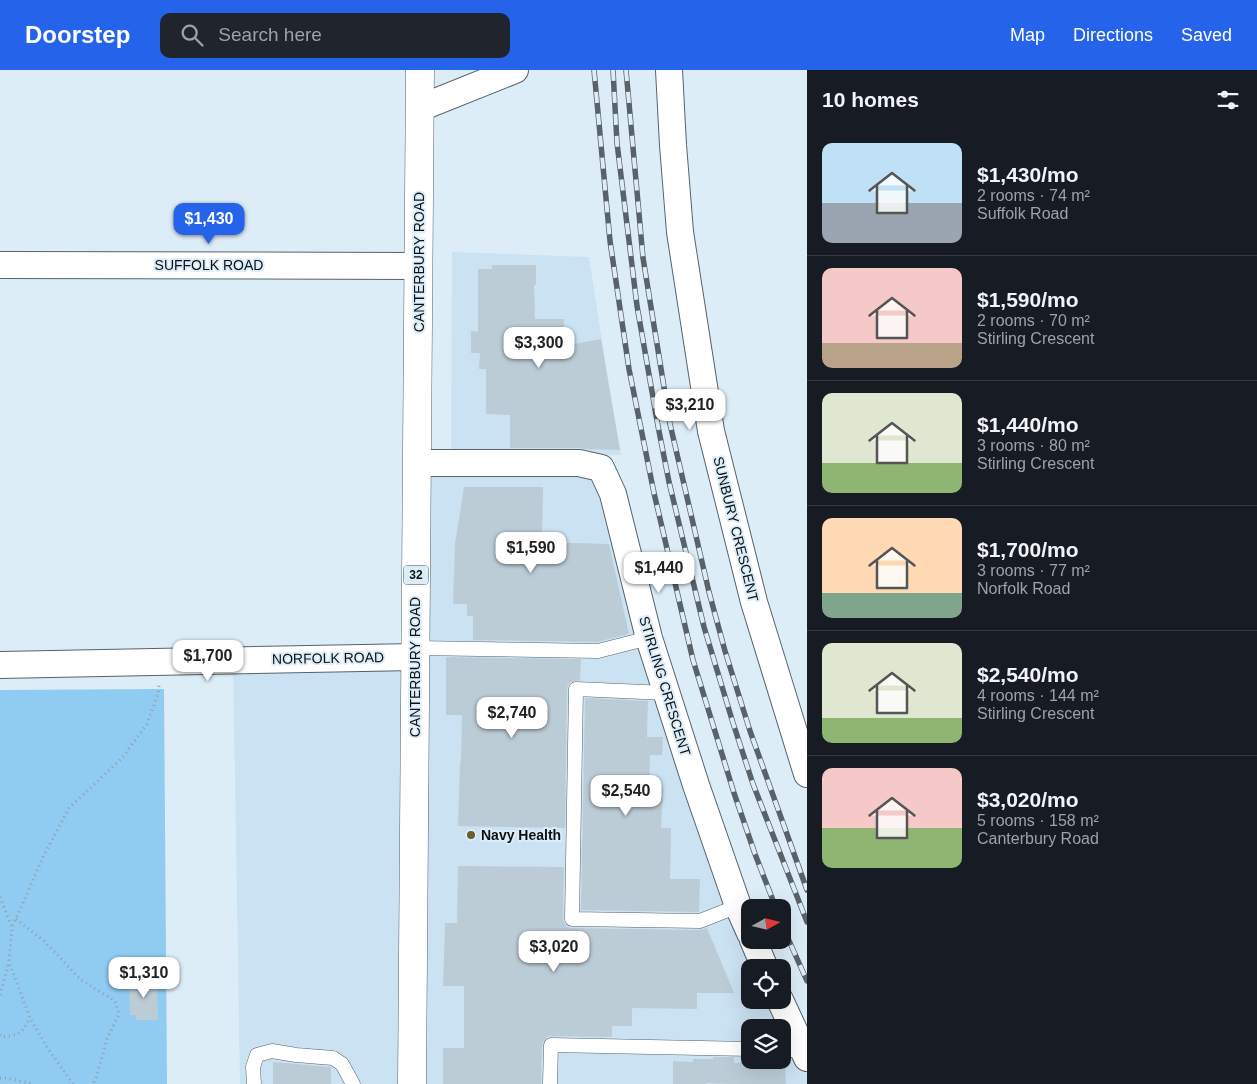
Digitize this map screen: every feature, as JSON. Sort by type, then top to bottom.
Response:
[{"type":"main road","name":"CANTERBURY ROAD","points":[[412,1084],[420,70]]},
{"type":"street","points":[[420,108],[515,70]]},
{"type":"street","name":"SUNBURY CRESCENT","points":[[669,70],[680,232],[710,431],[754,602],[807,774]]},
{"type":"street","name":"SUFFOLK ROAD","points":[[0,266],[419,266]]},
{"type":"street","name":"STIRLING CRESCENT","points":[[417,462],[579,463],[600,468],[613,494],[649,638],[696,785],[741,913]]},
{"type":"street","name":"NORFOLK ROAD","points":[[0,665],[161,663],[416,652]]},
{"type":"street","points":[[783,1009],[798,1052]]},
{"type":"lane","points":[[416,652],[598,651],[649,638]]},
{"type":"lane","points":[[667,693],[576,689],[572,919],[700,921],[738,906]]},
{"type":"lane","points":[[550,1084],[550,1045],[741,1049]]},
{"type":"lane","points":[[254,1084],[254,1067],[257,1056],[272,1051],[333,1058],[342,1064],[353,1084]]},
{"type":"path","points":[[0,995],[10,962],[12,928],[44,856],[69,808],[122,758],[147,724],[158,694],[161,663]]},
{"type":"path","points":[[0,897],[12,928]]},
{"type":"path","points":[[16,919],[44,942],[81,980],[115,1000],[119,1014],[107,1039],[93,1084]]},
{"type":"path","points":[[10,962],[30,1018],[46,1048],[73,1084]]},
{"type":"path","points":[[0,1035],[2,1037],[16,1035],[23,1030],[30,1018]]},
{"type":"path","points":[[0,1078],[33,1084]]},
{"type":"shaded area","points":[[452,252],[589,257],[621,455],[451,451]]},
{"type":"shaded area","points":[[417,463],[601,468],[743,899],[741,899],[741,949],[759,949],[762,959],[741,959],[741,1009],[784,1009],[789,1019],[741,1019],[741,1069],[791,1069],[791,1024],[807,1058],[807,1084],[240,1084],[233,660],[415,656]]},
{"type":"shaded area","points":[[164,689],[167,1084],[0,1084],[0,690]]},
{"type":"building","points":[[492,265],[536,265],[536,285],[534,285],[535,319],[564,319],[563,346],[601,339],[620,450],[510,448],[510,415],[486,414],[486,369],[479,369],[480,353],[471,353],[471,331],[478,332],[478,269],[492,269]]},
{"type":"building","points":[[464,487],[543,487],[542,542],[609,544],[629,634],[597,642],[473,640],[473,616],[467,616],[467,604],[453,604],[455,544]]},
{"type":"building","points":[[446,657],[581,659],[580,680],[571,682],[567,689],[565,828],[458,826],[462,715],[446,715]]},
{"type":"building","points":[[585,698],[648,701],[647,737],[663,737],[662,755],[650,755],[649,790],[663,790],[661,828],[671,828],[670,879],[700,879],[699,912],[581,910]]},
{"type":"building","points":[[458,866],[564,867],[563,919],[565,924],[571,928],[700,930],[707,928],[734,993],[697,993],[697,1009],[632,1008],[632,1026],[612,1026],[612,1037],[547,1037],[542,1045],[541,1084],[443,1084],[443,1048],[464,1048],[464,986],[443,986],[445,923],[457,923]]},
{"type":"building","points":[[157,978],[158,1020],[136,1020],[136,1015],[130,1015],[129,979]]},
{"type":"building","points":[[713,1057],[734,1057],[734,1063],[741,1063],[741,1069],[785,1069],[786,1084],[673,1084],[673,1061],[693,1062],[693,1059],[713,1059]]},
{"type":"building","points":[[273,1062],[331,1067],[331,1084],[273,1084]]},
{"type":"railway","points":[[594,70],[610,241],[629,369],[654,493],[693,660],[734,793],[772,899]]},
{"type":"railway","points":[[613,70],[617,143],[637,306],[669,482],[704,627],[733,723],[753,784],[807,922]]},
{"type":"railway","points":[[626,70],[643,258],[670,424],[709,592],[725,651],[750,731],[807,890]]},
{"type":"railway","points":[[791,945],[807,981]]},
{"type":"place","name":"Navy Health","points":[[471,835]]}]
